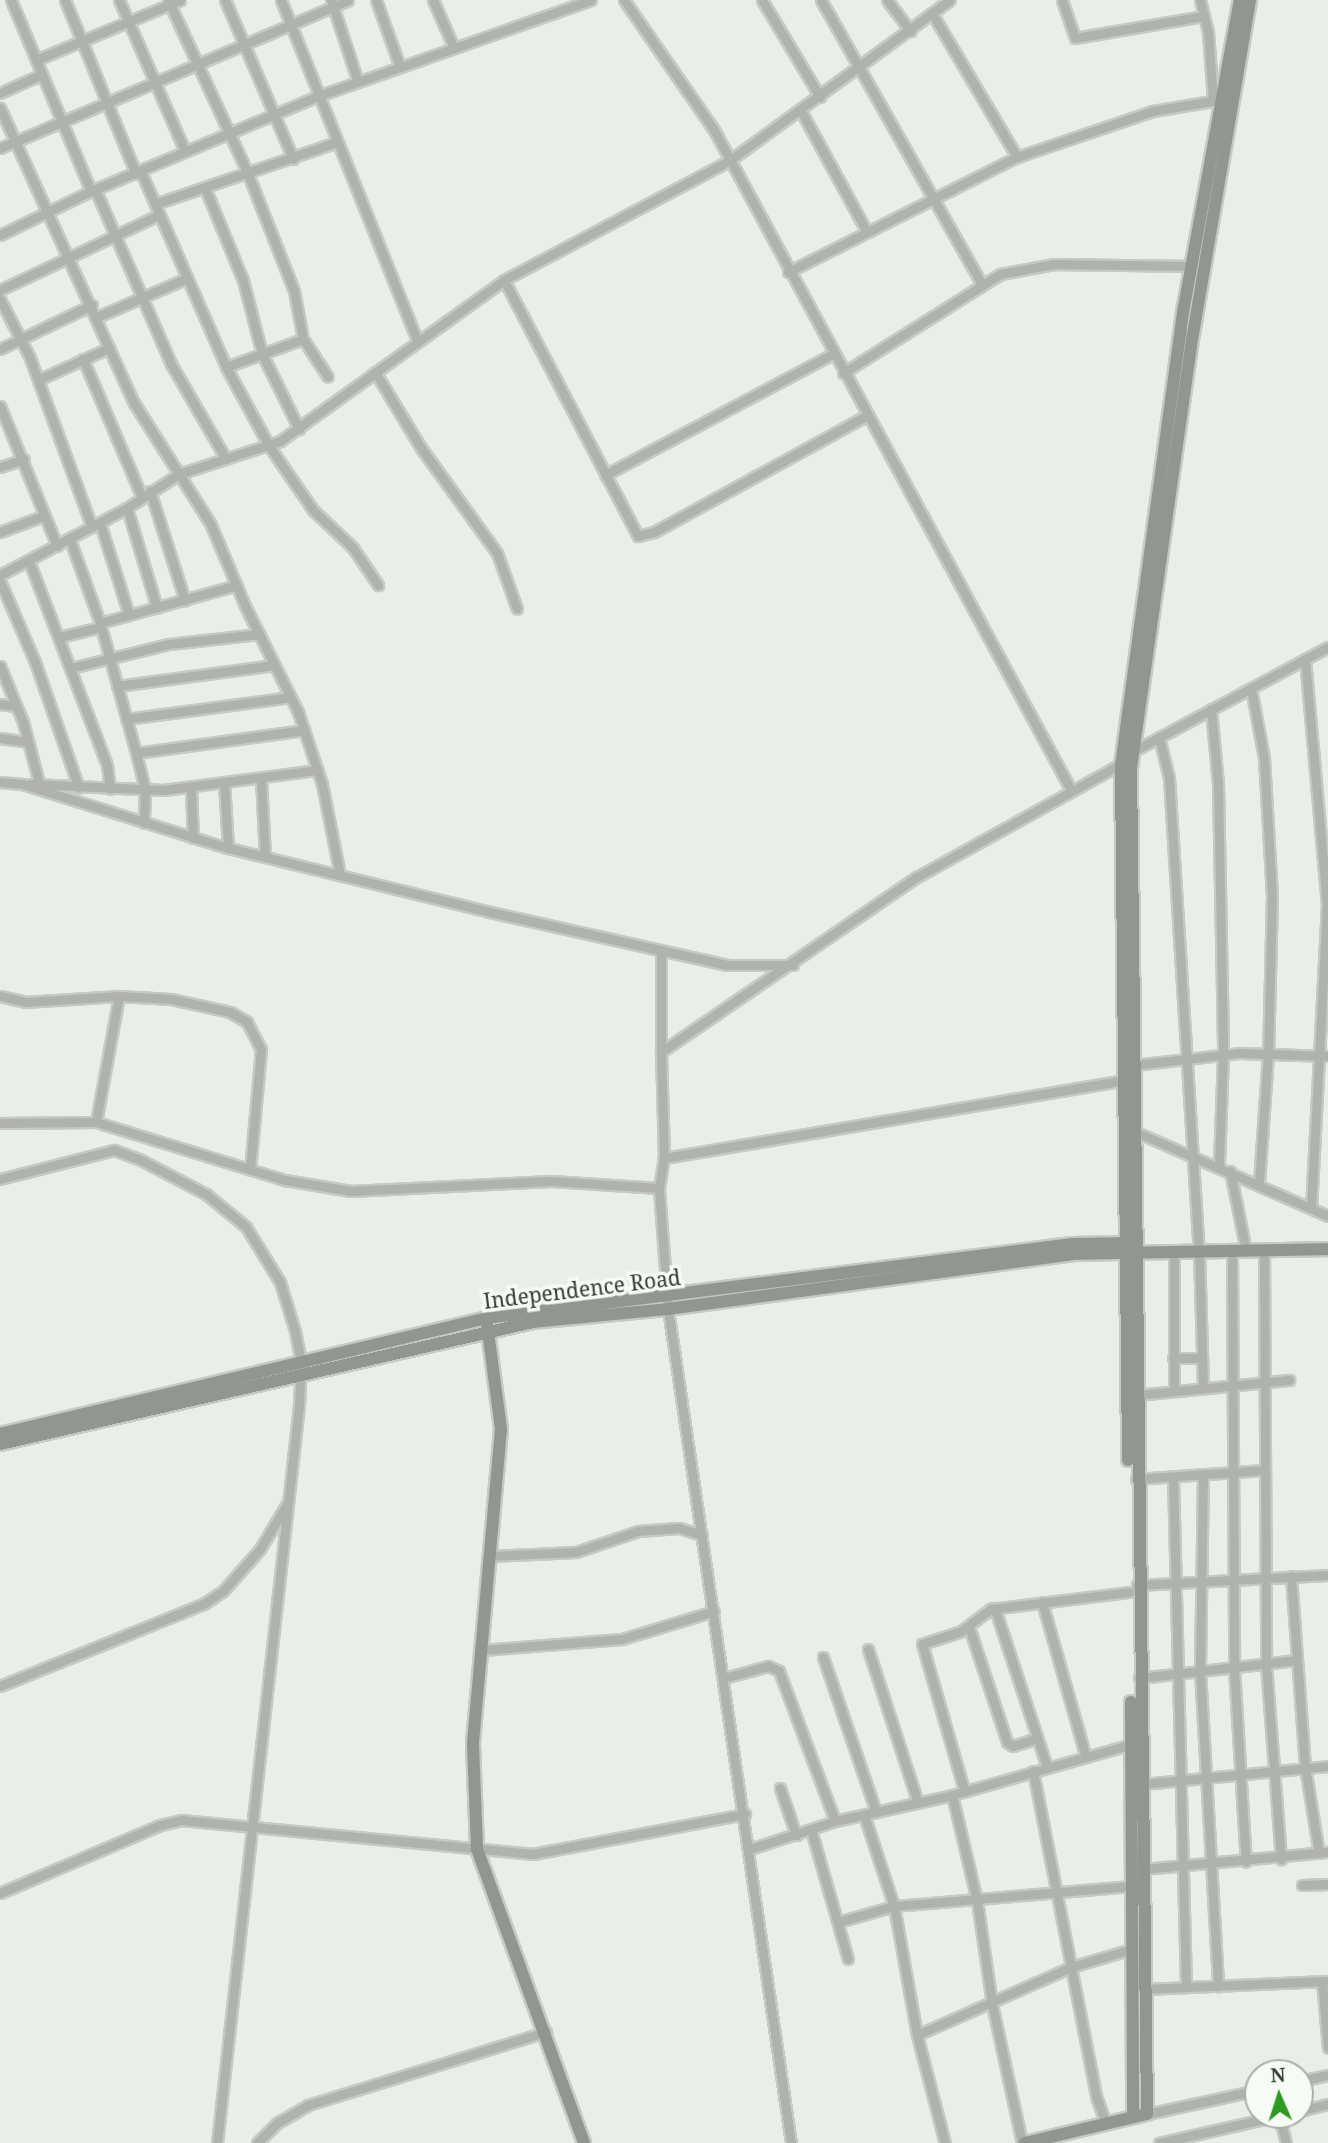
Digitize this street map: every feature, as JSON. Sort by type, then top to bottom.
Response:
[{"type":"main road","points":[[1133,2117],[1132,1949],[1139,1678],[1134,1588],[1136,1395],[1125,1080],[1132,753],[1191,265],[1240,0]]},
{"type":"main road","points":[[1023,2143],[1147,2114],[1143,1989],[1142,1784],[1136,1743],[1130,1248],[1136,1132],[1121,765],[1223,99],[1250,0]]},
{"type":"main road","name":"Independence Road","points":[[0,1444],[487,1324],[668,1304],[1072,1244],[1130,1248]]},
{"type":"main road","points":[[1130,1248],[1174,1252],[1328,1249]]},
{"type":"main road","points":[[487,1324],[501,1429],[473,1744],[477,1849],[546,2032],[584,2143]]},
{"type":"main road","name":"Independence Road","points":[[0,1434],[301,1369]]},
{"type":"street","points":[[11,0],[93,190],[145,298],[171,364],[226,459]]},
{"type":"street","points":[[65,0],[226,367],[269,446],[313,510],[353,548],[378,586]]},
{"type":"street","points":[[119,0],[185,151]]},
{"type":"street","points":[[36,60],[82,38],[169,2],[180,0]]},
{"type":"street","points":[[225,0],[243,45],[276,113],[293,159]]},
{"type":"street","points":[[281,0],[417,340]]},
{"type":"street","points":[[0,148],[198,61],[243,45],[332,3],[348,0]]},
{"type":"street","points":[[376,0],[400,67]]},
{"type":"street","points":[[433,0],[454,48]]},
{"type":"street","points":[[0,235],[47,210],[321,95],[591,0]]},
{"type":"street","points":[[624,0],[715,130],[788,272],[1071,790]]},
{"type":"street","points":[[762,0],[820,97]]},
{"type":"street","points":[[821,0],[861,66],[982,285]]},
{"type":"street","points":[[887,0],[910,32]]},
{"type":"street","points":[[0,575],[127,508],[179,474],[269,446],[299,429],[417,340],[504,281],[729,161],[910,32],[949,0]]},
{"type":"street","points":[[1062,0],[1074,38],[1204,16]]},
{"type":"street","points":[[788,272],[932,196],[1017,157],[1108,124],[1223,99],[1200,0]]},
{"type":"street","points":[[169,2],[248,174],[294,292],[303,339],[328,377]]},
{"type":"street","points":[[332,3],[358,82]]},
{"type":"street","points":[[933,15],[1017,157]]},
{"type":"street","points":[[0,93],[42,74]]},
{"type":"street","points":[[0,108],[92,305],[134,403],[211,525],[290,697],[318,770],[340,874]]},
{"type":"street","points":[[801,111],[866,230]]},
{"type":"street","points":[[155,204],[337,142]]},
{"type":"street","points":[[205,188],[243,280],[262,354],[299,429]]},
{"type":"street","points":[[0,290],[114,233],[159,215]]},
{"type":"street","points":[[843,373],[982,285],[1014,270],[1054,264],[1191,265]]},
{"type":"street","points":[[97,317],[187,278]]},
{"type":"street","points":[[504,281],[633,533],[644,537],[866,416]]},
{"type":"street","points":[[0,299],[38,380],[96,525],[128,615]]},
{"type":"street","points":[[0,349],[92,305]]},
{"type":"street","points":[[226,367],[303,339]]},
{"type":"street","points":[[38,380],[109,348]]},
{"type":"street","points":[[605,475],[833,354]]},
{"type":"street","points":[[83,359],[146,494],[185,601]]},
{"type":"street","points":[[375,372],[421,448],[497,553],[517,608]]},
{"type":"street","points":[[0,406],[3,421],[24,459],[43,516],[57,546]]},
{"type":"street","points":[[0,467],[24,459]]},
{"type":"street","points":[[127,508],[157,608]]},
{"type":"street","points":[[0,532],[43,516]]},
{"type":"street","points":[[70,540],[100,625],[136,753],[145,790],[144,823]]},
{"type":"street","points":[[29,561],[107,765],[110,789]]},
{"type":"street","points":[[0,581],[35,662],[79,788]]},
{"type":"street","points":[[59,637],[237,585]]},
{"type":"street","points":[[71,668],[109,656],[259,634]]},
{"type":"street","points":[[661,1052],[793,965],[917,877],[1071,790],[1121,765],[1132,753],[1159,737],[1328,647]]},
{"type":"street","points":[[1306,659],[1327,904],[1324,1056],[1311,1207]]},
{"type":"street","points":[[117,686],[275,665]]},
{"type":"street","points":[[1,671],[16,706],[39,783]]},
{"type":"street","points":[[1251,688],[1264,758],[1272,895],[1268,1054],[1259,1184]]},
{"type":"street","points":[[126,719],[290,697]]},
{"type":"street","points":[[0,704],[16,706]]},
{"type":"street","points":[[1211,709],[1218,784],[1223,1055],[1219,1166]]},
{"type":"street","points":[[136,753],[304,730]]},
{"type":"street","points":[[1159,737],[1169,778],[1188,1059],[1190,1154],[1199,1251],[1203,1388]]},
{"type":"street","points":[[0,738],[28,742]]},
{"type":"street","points":[[0,782],[145,790],[191,787],[318,770]]},
{"type":"street","points":[[261,778],[265,857]]},
{"type":"street","points":[[224,782],[228,848]]},
{"type":"street","points":[[22,784],[228,848],[662,951],[727,965],[793,965]]},
{"type":"street","points":[[191,787],[193,838]]},
{"type":"street","points":[[662,951],[664,1157],[659,1188],[668,1304],[745,1814],[790,2143]]},
{"type":"street","points":[[0,996],[25,1002],[119,996],[171,999],[230,1012],[257,1035],[261,1049],[250,1169]]},
{"type":"street","points":[[96,1122],[119,996]]},
{"type":"street","points":[[1134,1065],[1223,1055],[1324,1056]]},
{"type":"street","points":[[664,1157],[1125,1080]]},
{"type":"street","points":[[0,1123],[96,1122],[250,1169],[351,1191],[551,1181],[659,1188]]},
{"type":"street","points":[[1136,1132],[1219,1166],[1328,1216]]},
{"type":"street","points":[[0,1179],[114,1150],[206,1194],[246,1227],[280,1282],[301,1369],[289,1500],[217,2143]]},
{"type":"street","points":[[1230,1171],[1246,1250]]},
{"type":"street","points":[[1264,1250],[1265,1664],[1281,1859]]},
{"type":"street","points":[[1232,1251],[1235,1384],[1234,1668],[1246,1862]]},
{"type":"street","points":[[1174,1252],[1174,1390]]},
{"type":"street","points":[[1173,1358],[1202,1358]]},
{"type":"street","points":[[1136,1395],[1289,1380]]},
{"type":"street","points":[[1136,1479],[1264,1470]]},
{"type":"street","points":[[1203,1475],[1204,1581],[1200,1671],[1218,1986]]},
{"type":"street","points":[[1173,1477],[1186,1987]]},
{"type":"street","points":[[0,1686],[214,1597],[260,1549],[289,1500]]},
{"type":"street","points":[[491,1556],[576,1552],[638,1531],[679,1528],[702,1535]]},
{"type":"street","points":[[964,1790],[921,1650],[926,1640],[969,1627],[995,1609],[1174,1582],[1328,1575]]},
{"type":"street","points":[[1143,1869],[1281,1859],[1323,1853],[1305,1767],[1291,1576]]},
{"type":"street","points":[[1042,1602],[1086,1757]]},
{"type":"street","points":[[995,1609],[1046,1767]]},
{"type":"street","points":[[482,1650],[622,1639],[714,1611]]},
{"type":"street","points":[[969,1627],[1007,1742],[1013,1746],[1035,1739]]},
{"type":"street","points":[[868,1649],[918,1803]]},
{"type":"street","points":[[823,1657],[876,1812]]},
{"type":"street","points":[[1139,1678],[1297,1660]]},
{"type":"street","points":[[724,1678],[768,1665],[779,1671],[835,1821]]},
{"type":"street","points":[[750,1849],[835,1821],[952,1795],[1136,1743]]},
{"type":"street","points":[[1142,1784],[1305,1767],[1328,1768]]},
{"type":"street","points":[[1033,1771],[1106,2123]]},
{"type":"street","points":[[780,1788],[796,1835]]},
{"type":"street","points":[[952,1795],[977,1901],[992,2004],[1023,2143]]},
{"type":"street","points":[[0,1893],[160,1825],[205,1819],[508,1853],[561,1851],[745,1814]]},
{"type":"street","points":[[864,1815],[894,1906],[917,2035],[945,2143]]},
{"type":"street","points":[[811,1830],[848,1959]]},
{"type":"street","points":[[1302,1885],[1328,1884]]},
{"type":"street","points":[[838,1922],[894,1906],[1133,1886]]},
{"type":"street","points":[[917,2035],[1072,1967],[1132,1949]]},
{"type":"street","points":[[1143,1989],[1325,1981],[1328,2048]]},
{"type":"street","points":[[257,2143],[277,2123],[308,2105],[546,2032]]},
{"type":"street","points":[[1147,2114],[1244,2093]]},
{"type":"street","points":[[1159,2143],[1244,2123]]}]
